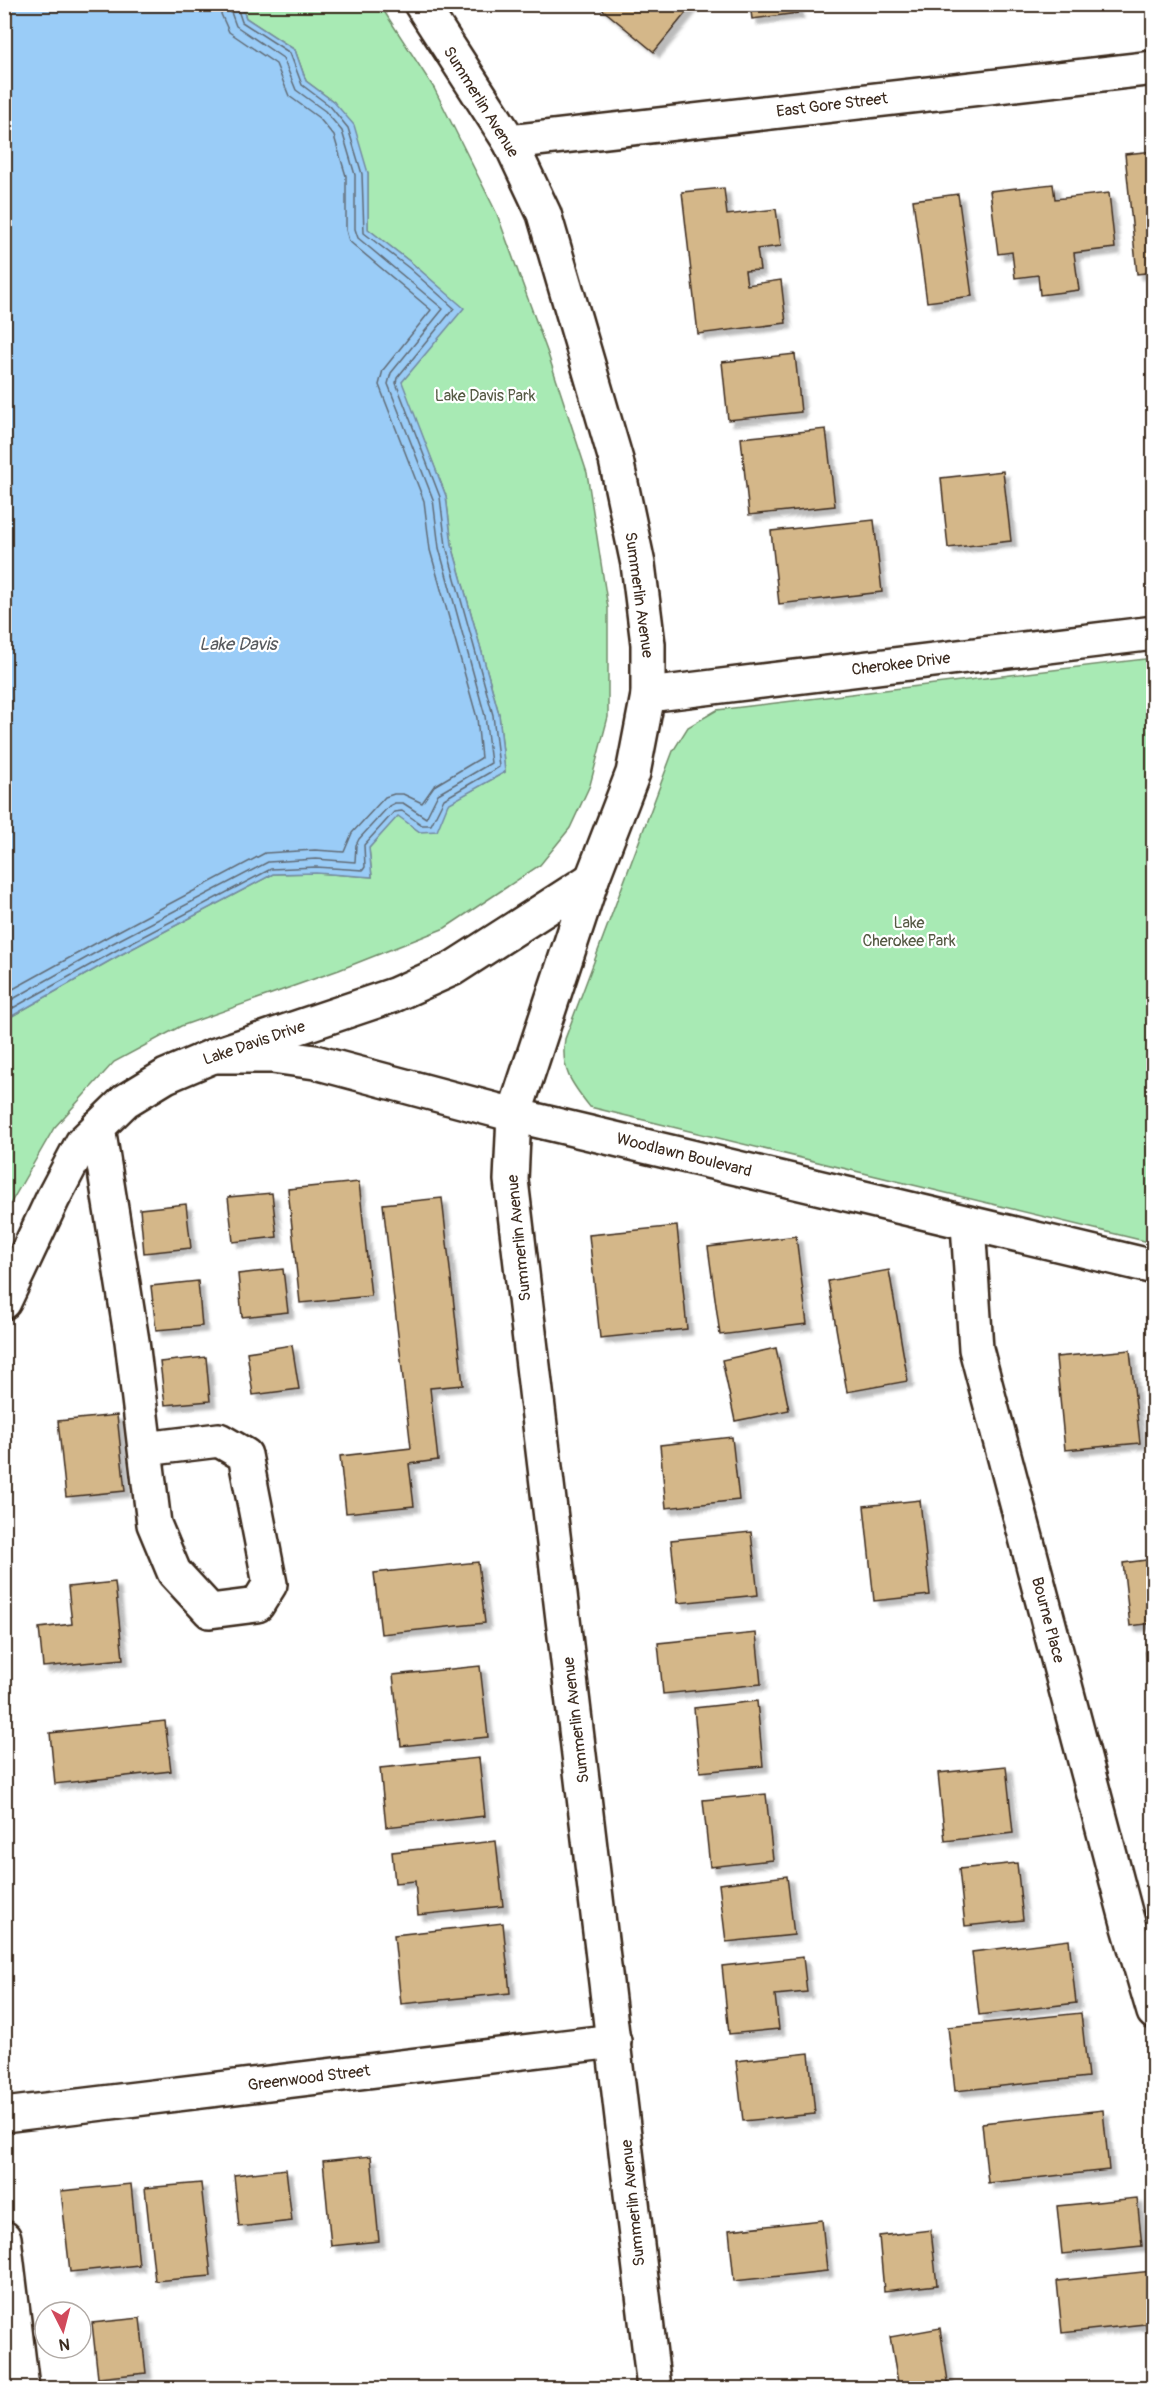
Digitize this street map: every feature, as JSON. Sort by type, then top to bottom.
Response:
[{"type":"street","name":"Summerlin Avenue","points":[[421,4],[510,142],[544,214],[616,460],[638,564],[648,644],[648,695],[633,773],[592,879],[514,1115],[512,1180],[654,2388]]},
{"type":"street","name":"East Gore Street","points":[[510,142],[1154,68]]},
{"type":"street","name":"Cherokee Drive","points":[[648,695],[1154,633]]},
{"type":"street","name":"Lake Davis Drive","points":[[4,1302],[53,1198],[82,1143],[125,1101],[166,1076],[213,1056],[394,995],[452,969],[592,879]]},
{"type":"street","name":"Woodlawn Boulevard","points":[[213,1056],[272,1056],[315,1062],[514,1115],[1154,1268]]},
{"type":"street","points":[[98,1127],[132,1341],[154,1524],[174,1572],[210,1611],[257,1605],[270,1584],[245,1455],[219,1440],[145,1449]]},
{"type":"street","name":"Bourne Place","points":[[968,1224],[976,1349],[1129,1927],[1154,2012]]},
{"type":"street","name":"Greenwood Street","points":[[4,2115],[614,2041]]},
{"type":"street","points":[[4,2238],[22,2388]]},
{"type":"green space","name":"Lake Davis Park","points":[[241,5],[380,5],[434,88],[497,214],[547,351],[587,473],[608,608],[608,717],[590,785],[570,828],[540,865],[445,928],[339,970],[181,1026],[114,1062],[54,1128],[5,1213],[5,1020],[120,955],[273,874],[316,873],[372,877],[369,848],[398,815],[420,832],[447,804],[505,772],[499,714],[452,545],[446,496],[401,382],[463,308],[413,264],[368,229],[368,173],[334,102],[306,81],[295,50],[246,18]]},
{"type":"green space","name":"Lake Cherokee Park","points":[[1153,658],[1153,1243],[590,1107],[578,1091],[566,1068],[565,1039],[673,751],[688,727],[717,710]]},
{"type":"water","name":"Lake Davis","points":[[5,4],[241,5],[246,18],[295,50],[306,81],[334,102],[354,125],[368,173],[368,229],[464,308],[402,382],[446,496],[452,545],[499,714],[505,772],[448,804],[437,831],[420,832],[398,816],[369,848],[372,877],[316,873],[273,874],[120,955],[5,1020]]},
{"type":"building","points":[[596,4],[693,4],[654,52]]},
{"type":"building","points":[[750,4],[797,4],[798,13],[752,19]]},
{"type":"building","points":[[1154,151],[1154,272],[1137,274],[1125,154]]},
{"type":"building","points":[[1053,184],[1055,199],[1109,193],[1115,248],[1074,253],[1079,290],[1040,295],[1038,275],[1015,278],[1012,252],[998,254],[990,191]]},
{"type":"building","points":[[724,188],[727,215],[776,209],[781,246],[757,249],[760,270],[745,271],[747,285],[781,280],[786,323],[698,334],[682,192]]},
{"type":"building","points":[[958,194],[972,296],[927,302],[913,200]]},
{"type":"building","points":[[795,354],[801,412],[728,420],[722,362]]},
{"type":"building","points":[[826,429],[835,506],[749,515],[741,438]]},
{"type":"building","points":[[1003,471],[1011,541],[948,548],[941,478]]},
{"type":"building","points":[[874,520],[882,592],[779,604],[771,531]]},
{"type":"building","points":[[359,1182],[371,1296],[300,1303],[288,1189]]},
{"type":"building","points":[[272,1193],[277,1237],[233,1242],[228,1197]]},
{"type":"building","points":[[442,1198],[463,1385],[430,1388],[438,1460],[409,1464],[414,1506],[346,1513],[340,1456],[411,1448],[383,1204]]},
{"type":"building","points":[[186,1204],[191,1248],[144,1253],[140,1209]]},
{"type":"building","points":[[677,1226],[687,1329],[600,1338],[589,1235]]},
{"type":"building","points":[[796,1236],[807,1324],[720,1335],[708,1247]]},
{"type":"building","points":[[283,1269],[288,1312],[242,1317],[238,1274]]},
{"type":"building","points":[[889,1270],[908,1381],[847,1392],[828,1281]]},
{"type":"building","points":[[198,1281],[202,1326],[156,1330],[151,1286]]},
{"type":"building","points":[[292,1345],[299,1389],[253,1395],[247,1352]]},
{"type":"building","points":[[776,1348],[789,1410],[735,1421],[722,1360]]},
{"type":"building","points":[[1130,1350],[1140,1443],[1065,1450],[1056,1357]]},
{"type":"building","points":[[206,1357],[210,1401],[165,1405],[160,1362]]},
{"type":"building","points":[[117,1415],[125,1491],[66,1497],[58,1421]]},
{"type":"building","points":[[732,1437],[739,1500],[666,1508],[660,1445]]},
{"type":"building","points":[[920,1500],[930,1595],[874,1601],[864,1506]]},
{"type":"building","points":[[751,1532],[758,1595],[678,1603],[671,1540]]},
{"type":"building","points":[[1154,1559],[1154,1623],[1130,1626],[1123,1563]]},
{"type":"building","points":[[478,1562],[485,1623],[381,1634],[374,1573]]},
{"type":"building","points":[[115,1582],[123,1659],[43,1667],[39,1628],[72,1624],[68,1587]]},
{"type":"building","points":[[756,1633],[761,1684],[663,1694],[658,1643]]},
{"type":"building","points":[[1154,1651],[1154,1717],[1153,1717],[1146,1652]]},
{"type":"building","points":[[480,1666],[488,1737],[401,1746],[393,1675]]},
{"type":"building","points":[[757,1701],[763,1766],[700,1772],[694,1708]]},
{"type":"building","points":[[165,1721],[171,1771],[55,1784],[50,1733]]},
{"type":"building","points":[[479,1758],[485,1816],[386,1827],[380,1768]]},
{"type":"building","points":[[1006,1766],[1013,1833],[945,1841],[938,1773]]},
{"type":"building","points":[[766,1794],[773,1860],[710,1867],[703,1800]]},
{"type":"building","points":[[496,1841],[503,1906],[418,1915],[415,1881],[395,1883],[392,1852]]},
{"type":"building","points":[[1017,1863],[1023,1920],[965,1926],[959,1869]]},
{"type":"building","points":[[787,1876],[794,1935],[726,1942],[719,1884]]},
{"type":"building","points":[[503,1923],[510,1993],[401,2004],[394,1935]]},
{"type":"building","points":[[1069,1940],[1076,2003],[979,2015],[972,1952]]},
{"type":"building","points":[[803,1957],[807,1992],[775,1995],[779,2029],[729,2034],[722,1966]]},
{"type":"building","points":[[1081,2013],[1088,2077],[955,2091],[948,2027]]},
{"type":"building","points":[[809,2053],[815,2114],[743,2121],[736,2061]]},
{"type":"building","points":[[1103,2110],[1109,2170],[988,2183],[982,2123]]},
{"type":"building","points":[[371,2156],[379,2241],[331,2246],[323,2161]]},
{"type":"building","points":[[286,2169],[292,2221],[239,2227],[234,2175]]},
{"type":"building","points":[[201,2183],[211,2276],[155,2281],[145,2188]]},
{"type":"building","points":[[131,2184],[139,2265],[70,2272],[61,2191]]},
{"type":"building","points":[[1137,2198],[1142,2246],[1062,2254],[1057,2206]]},
{"type":"building","points":[[822,2220],[827,2271],[734,2281],[729,2230]]},
{"type":"building","points":[[931,2230],[937,2285],[884,2291],[879,2236]]},
{"type":"building","points":[[1152,2271],[1154,2323],[1062,2333],[1057,2281]]},
{"type":"building","points":[[140,2318],[146,2373],[98,2378],[93,2323]]},
{"type":"building","points":[[940,2328],[949,2388],[899,2388],[890,2337]]}]
